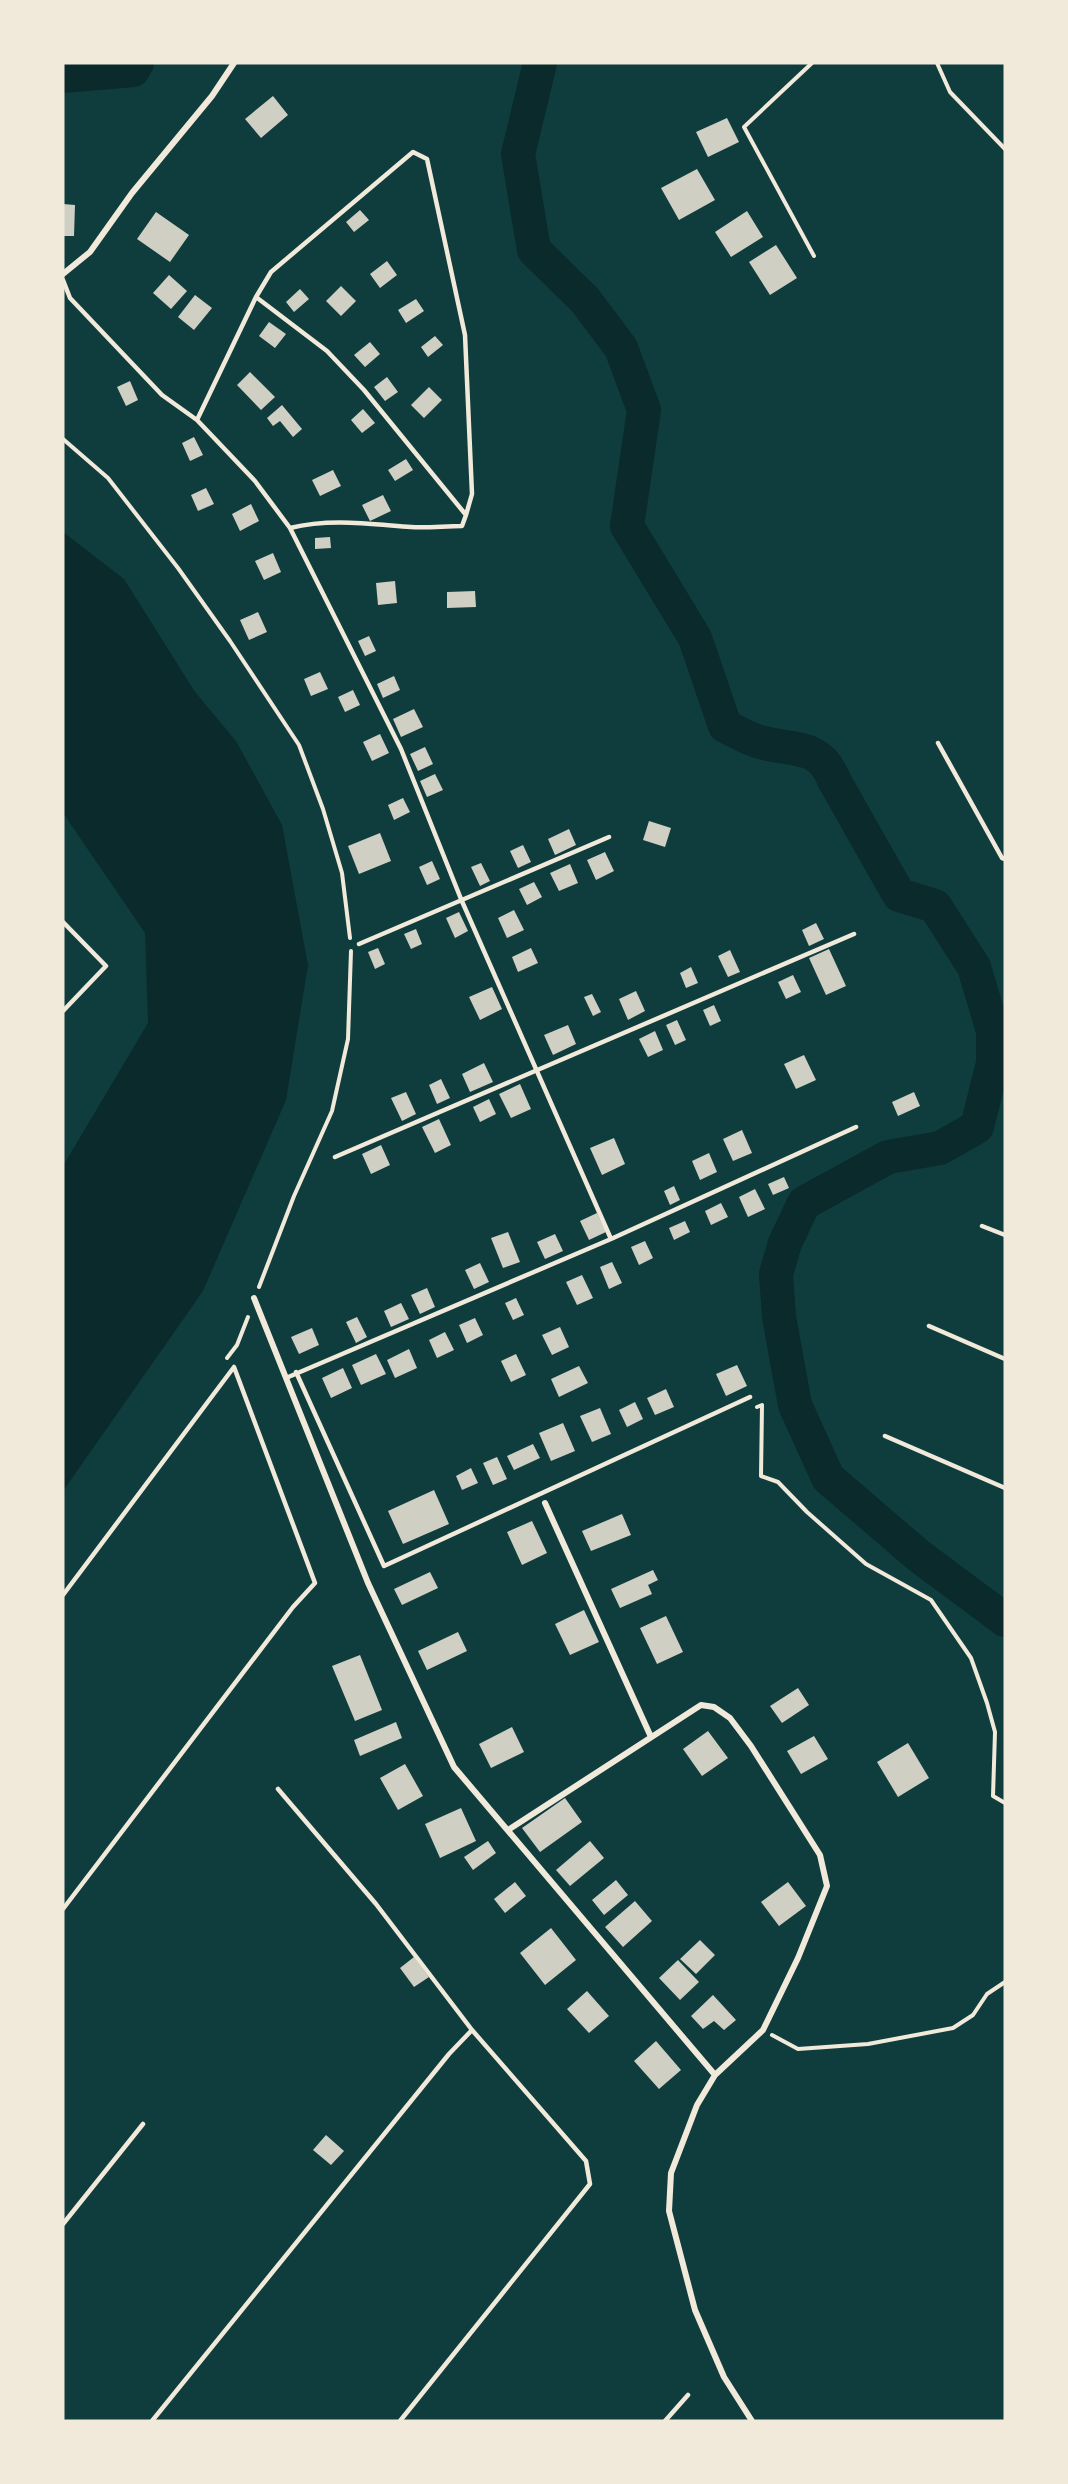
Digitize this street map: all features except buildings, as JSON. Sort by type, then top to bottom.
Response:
[{"type":"street","points":[[63,274],[90,252],[132,194],[212,96],[234,63]]},
{"type":"street","points":[[254,1298],[368,1583],[454,1767],[715,2075]]},
{"type":"street","points":[[545,1503],[651,1737]]},
{"type":"street","points":[[508,1830],[701,1705],[714,1707],[729,1718],[751,1746],[820,1855],[827,1886],[798,1958],[763,2030],[715,2075],[697,2105],[671,2173],[669,2211],[695,2310],[724,2377],[752,2421]]},
{"type":"lane","points":[[197,420],[256,297],[271,272],[413,152],[426,159],[465,335],[472,494],[462,526],[414,527],[312,522],[290,528]]},
{"type":"lane","points":[[63,279],[70,298],[118,351],[162,394],[197,420],[255,481],[290,528],[401,749],[461,899],[611,1239]]},
{"type":"lane","points":[[256,297],[327,351],[364,390],[466,515]]},
{"type":"lane","points":[[938,743],[1002,858],[1005,859]]},
{"type":"lane","points":[[359,944],[609,837]]},
{"type":"lane","points":[[63,922],[106,966],[63,1011]]},
{"type":"lane","points":[[335,1157],[854,934]]},
{"type":"lane","points":[[286,1378],[611,1239],[856,1128]]},
{"type":"lane","points":[[982,1226],[1005,1235]]},
{"type":"lane","points":[[929,1326],[1005,1359]]},
{"type":"lane","points":[[63,1595],[234,1367],[315,1583],[293,1607],[63,1910]]},
{"type":"lane","points":[[296,1372],[384,1566],[750,1397]]},
{"type":"lane","points":[[885,1436],[1005,1488]]},
{"type":"lane","points":[[278,1789],[376,1904],[472,2030],[586,2161],[590,2184],[400,2421]]},
{"type":"lane","points":[[152,2421],[449,2054],[472,2030]]},
{"type":"lane","points":[[63,2224],[143,2124]]},
{"type":"lane","points":[[665,2421],[688,2395]]},
{"type":"path","points":[[812,63],[744,127],[814,256]]},
{"type":"path","points":[[937,63],[950,92],[1005,149]]},
{"type":"path","points":[[63,439],[108,478],[178,568],[299,745],[323,809],[342,873],[352,956],[348,1039],[332,1111],[254,1298]]},
{"type":"path","points":[[762,1405],[761,1476],[778,1482],[807,1512],[867,1564],[931,1600],[972,1658],[995,1732],[993,1796],[1005,1803]]},
{"type":"path","points":[[763,2030],[798,2049],[868,2044],[953,2028],[973,2015],[987,1995],[1005,1982]]},
{"type":"water","points":[[63,532],[124,579],[195,692],[236,741],[282,825],[308,965],[286,1100],[203,1291],[63,1491],[63,1166],[148,1023],[145,933],[63,813]]},
{"type":"waterway","points":[[63,76],[133,70],[137,63]]},
{"type":"waterway","points":[[540,63],[518,154],[534,250],[585,300],[621,348],[644,410],[627,526],[695,638],[725,726],[754,740],[805,751],[822,760],[899,895],[935,906],[974,967],[993,1031],[993,1063],[977,1127],[940,1148],[888,1157],[804,1203],[785,1243],[776,1274],[779,1317],[795,1405],[828,1478],[919,1556],[1005,1620]]}]
